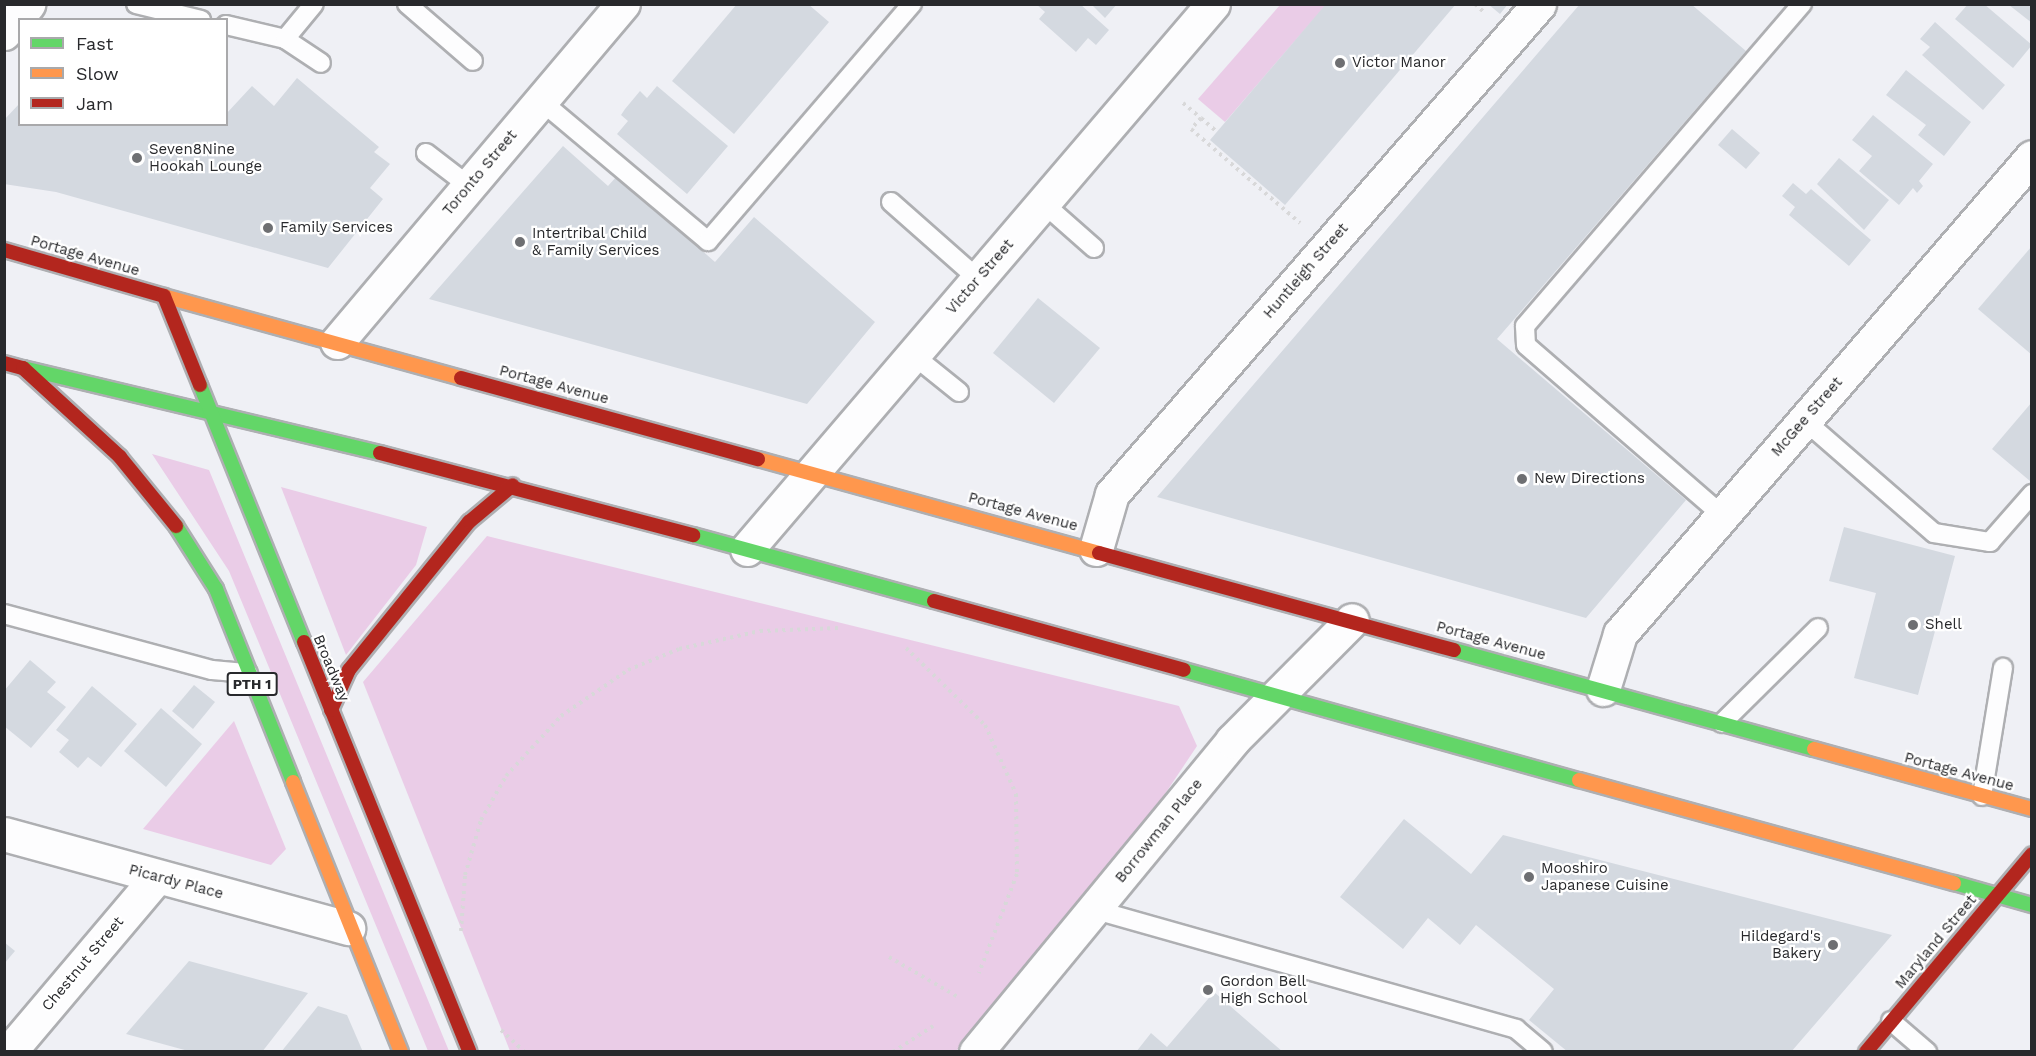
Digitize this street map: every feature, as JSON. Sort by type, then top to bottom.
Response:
[{"type":"main road","name":"Portage Avenue","points":[[4,250],[164,296],[1096,549],[2031,809]]},
{"type":"main road","name":"Broadway","points":[[164,296],[470,1052]]},
{"type":"main road","name":"PTH 1","points":[[4,363],[23,368],[154,494],[216,589],[348,928],[401,1052]]},
{"type":"main road","points":[[23,368],[513,485],[2031,905]]},
{"type":"main road","points":[[331,710],[350,670],[447,549],[513,485]]},
{"type":"main road","name":"Maryland Street","points":[[1866,1052],[2031,854]]},
{"type":"street","points":[[4,33],[28,4]]},
{"type":"street","name":"Toronto Street","points":[[337,342],[623,4]]},
{"type":"street","name":"Victor Street","points":[[747,549],[1213,4]]},
{"type":"street","name":"Huntleigh Street","points":[[1096,549],[1112,494],[1539,4]]},
{"type":"street","name":"McGee Street","points":[[1603,689],[1620,634],[2031,157]]},
{"type":"street","name":"Borrowman Place","points":[[976,1052],[1096,910],[1232,741],[1352,620]]},
{"type":"street","name":"Picardy Place","points":[[4,834],[348,928]]},
{"type":"street","name":"Chestnut Street","points":[[9,1051],[157,877]]},
{"type":"lane","points":[[136,4],[193,18]]},
{"type":"lane","points":[[285,39],[314,4]]},
{"type":"lane","points":[[407,4],[473,61]]},
{"type":"lane","points":[[541,101],[708,241],[912,4]]},
{"type":"lane","points":[[1722,515],[1526,345],[1525,326],[1802,4]]},
{"type":"lane","points":[[228,25],[285,39],[321,63]]},
{"type":"lane","points":[[426,153],[469,186]]},
{"type":"lane","points":[[891,202],[978,279]]},
{"type":"lane","points":[[1043,203],[1094,248]]},
{"type":"lane","points":[[913,355],[959,392]]},
{"type":"lane","points":[[1804,420],[1934,533],[1990,542],[2031,494]]},
{"type":"lane","points":[[4,614],[212,670],[248,673]]},
{"type":"lane","points":[[1722,723],[1818,628]]},
{"type":"lane","points":[[1982,796],[2003,668]]},
{"type":"lane","points":[[1096,910],[1516,1029],[1543,1052]]},
{"type":"lane","points":[[1891,1021],[1927,1052]]},
{"type":"path","points":[[1183,103],[1217,132]]},
{"type":"path","points":[[1201,118],[1191,129],[1328,246]]},
{"type":"path","points":[[461,936],[465,875],[481,820],[506,776],[561,716],[628,670],[687,646],[759,631],[838,628]]},
{"type":"path","points":[[906,648],[985,725],[1016,794],[1017,874],[979,973]]},
{"type":"path","points":[[889,957],[958,997]]},
{"type":"path","points":[[893,1052],[933,1026]]},
{"type":"path","points":[[498,1028],[525,1052]]},
{"type":"shaded area","points":[[1280,5],[1326,5],[1225,122],[1198,99]]},
{"type":"shaded area","points":[[152,454],[209,470],[449,1051],[428,1051],[229,571]]},
{"type":"shaded area","points":[[281,487],[427,527],[416,565],[346,655]]},
{"type":"shaded area","points":[[487,536],[1179,706],[1197,746],[1072,933],[956,1051],[510,1051],[363,682]]},
{"type":"shaded area","points":[[234,721],[286,849],[271,865],[143,829]]},
{"type":"building","points":[[737,4],[808,4],[829,22],[734,134],[672,81]]},
{"type":"building","points":[[1036,4],[1080,4],[1109,30],[1096,45],[1088,38],[1076,52],[1039,19],[1045,12]]},
{"type":"building","points":[[1091,4],[1117,4],[1105,18]]},
{"type":"building","name":"Victor Manor","points":[[1326,4],[1456,4],[1285,205],[1210,140]]},
{"type":"building","points":[[1488,4],[1508,4],[1500,14]]},
{"type":"building","points":[[1580,4],[1691,4],[1746,51],[1497,339],[1686,500],[1586,618],[1157,497]]},
{"type":"building","points":[[1968,4],[1984,4],[2032,45],[2013,68],[1955,19]]},
{"type":"building","points":[[2009,5],[2032,5],[2032,23]]},
{"type":"building","points":[[1935,22],[2005,85],[1983,110],[1922,55],[1930,47],[1920,39]]},
{"type":"building","points":[[1906,70],[1971,122],[1944,156],[1918,135],[1926,125],[1886,95]]},
{"type":"building","points":[[297,78],[379,147],[374,152],[390,164],[370,188],[383,199],[328,268],[56,192],[4,184],[4,120],[18,105],[18,126],[228,126],[228,112],[252,86],[274,106]]},
{"type":"building","points":[[657,86],[728,146],[687,194],[617,134],[628,121],[621,115],[640,91],[647,98]]},
{"type":"building","points":[[1873,115],[1933,164],[1919,181],[1923,186],[1917,193],[1913,188],[1899,205],[1859,171],[1872,156],[1852,140]]},
{"type":"building","points":[[1732,129],[1760,153],[1746,169],[1718,145]]},
{"type":"building","points":[[563,146],[608,186],[617,176],[715,262],[754,217],[875,322],[807,404],[429,299]]},
{"type":"building","points":[[1839,158],[1889,200],[1864,230],[1817,184]]},
{"type":"building","points":[[1793,183],[1806,194],[1811,189],[1871,240],[1849,266],[1789,215],[1795,207],[1782,196]]},
{"type":"building","points":[[2032,246],[2032,355],[1978,309]]},
{"type":"building","points":[[1038,298],[1100,348],[1054,403],[993,353]]},
{"type":"building","points":[[2032,402],[2032,479],[2030,481],[1992,449]]},
{"type":"building","points":[[1844,527],[1955,556],[1918,695],[1854,678],[1876,593],[1829,581]]},
{"type":"building","points":[[30,660],[56,682],[47,692],[66,707],[31,748],[4,726],[4,691]]},
{"type":"building","points":[[194,685],[215,702],[193,729],[172,711]]},
{"type":"building","points":[[92,686],[137,724],[101,767],[88,757],[78,768],[59,752],[69,740],[56,730]]},
{"type":"building","points":[[161,708],[202,744],[166,787],[124,751]]},
{"type":"building","points":[[1404,819],[1471,874],[1503,835],[1892,935],[1791,1052],[1568,1052],[1529,1020],[1554,989],[1476,925],[1460,945],[1428,918],[1403,949],[1340,897]]},
{"type":"building","points":[[4,942],[15,951],[4,964]]},
{"type":"building","points":[[189,961],[308,993],[262,1052],[192,1052],[126,1034]]},
{"type":"building","points":[[1214,992],[1283,1052],[1136,1052],[1151,1033],[1167,1047]]},
{"type":"building","points":[[318,1006],[347,1015],[363,1052],[281,1052]]},
{"type":"traffic: fast","points":[[23,368],[380,453]]},
{"type":"traffic: fast","points":[[200,385],[304,642]]},
{"type":"traffic: fast","points":[[176,526],[216,589],[293,782]]},
{"type":"traffic: fast","points":[[693,535],[934,601]]},
{"type":"traffic: fast","points":[[1454,650],[1814,749]]},
{"type":"traffic: fast","points":[[1184,670],[1579,780]]},
{"type":"traffic: fast","points":[[1954,883],[2032,905]]},
{"type":"traffic: slow","points":[[164,296],[461,378]]},
{"type":"traffic: slow","points":[[758,459],[1099,553]]},
{"type":"traffic: slow","points":[[1814,749],[2032,809]]},
{"type":"traffic: slow","points":[[1579,780],[1954,883]]},
{"type":"traffic: slow","points":[[293,782],[401,1052]]},
{"type":"traffic: jam","points":[[4,250],[164,296],[200,385]]},
{"type":"traffic: jam","points":[[4,363],[23,368],[120,457],[176,526]]},
{"type":"traffic: jam","points":[[461,378],[758,459]]},
{"type":"traffic: jam","points":[[380,453],[693,535]]},
{"type":"traffic: jam","points":[[331,710],[349,670],[469,522],[513,485]]},
{"type":"traffic: jam","points":[[1099,553],[1454,650]]},
{"type":"traffic: jam","points":[[934,601],[1184,670]]},
{"type":"traffic: jam","points":[[304,642],[470,1052]]},
{"type":"traffic: jam","points":[[1866,1052],[2032,854]]},
{"type":"place","name":"Victor Manor","points":[[1340,63]]},
{"type":"place","name":"Seven8Nine Hookah Lounge","points":[[137,158]]},
{"type":"place","name":"Family Services","points":[[268,228]]},
{"type":"place","name":"Intertribal Child & Family Services","points":[[520,242]]},
{"type":"place","name":"New Directions","points":[[1522,479]]},
{"type":"place","name":"Shell","points":[[1913,625]]},
{"type":"place","name":"Mooshiro Japanese Cuisine","points":[[1529,877]]},
{"type":"place","name":"Hildegard's Bakery","points":[[1833,945]]},
{"type":"place","name":"Gordon Bell High School","points":[[1208,990]]}]
